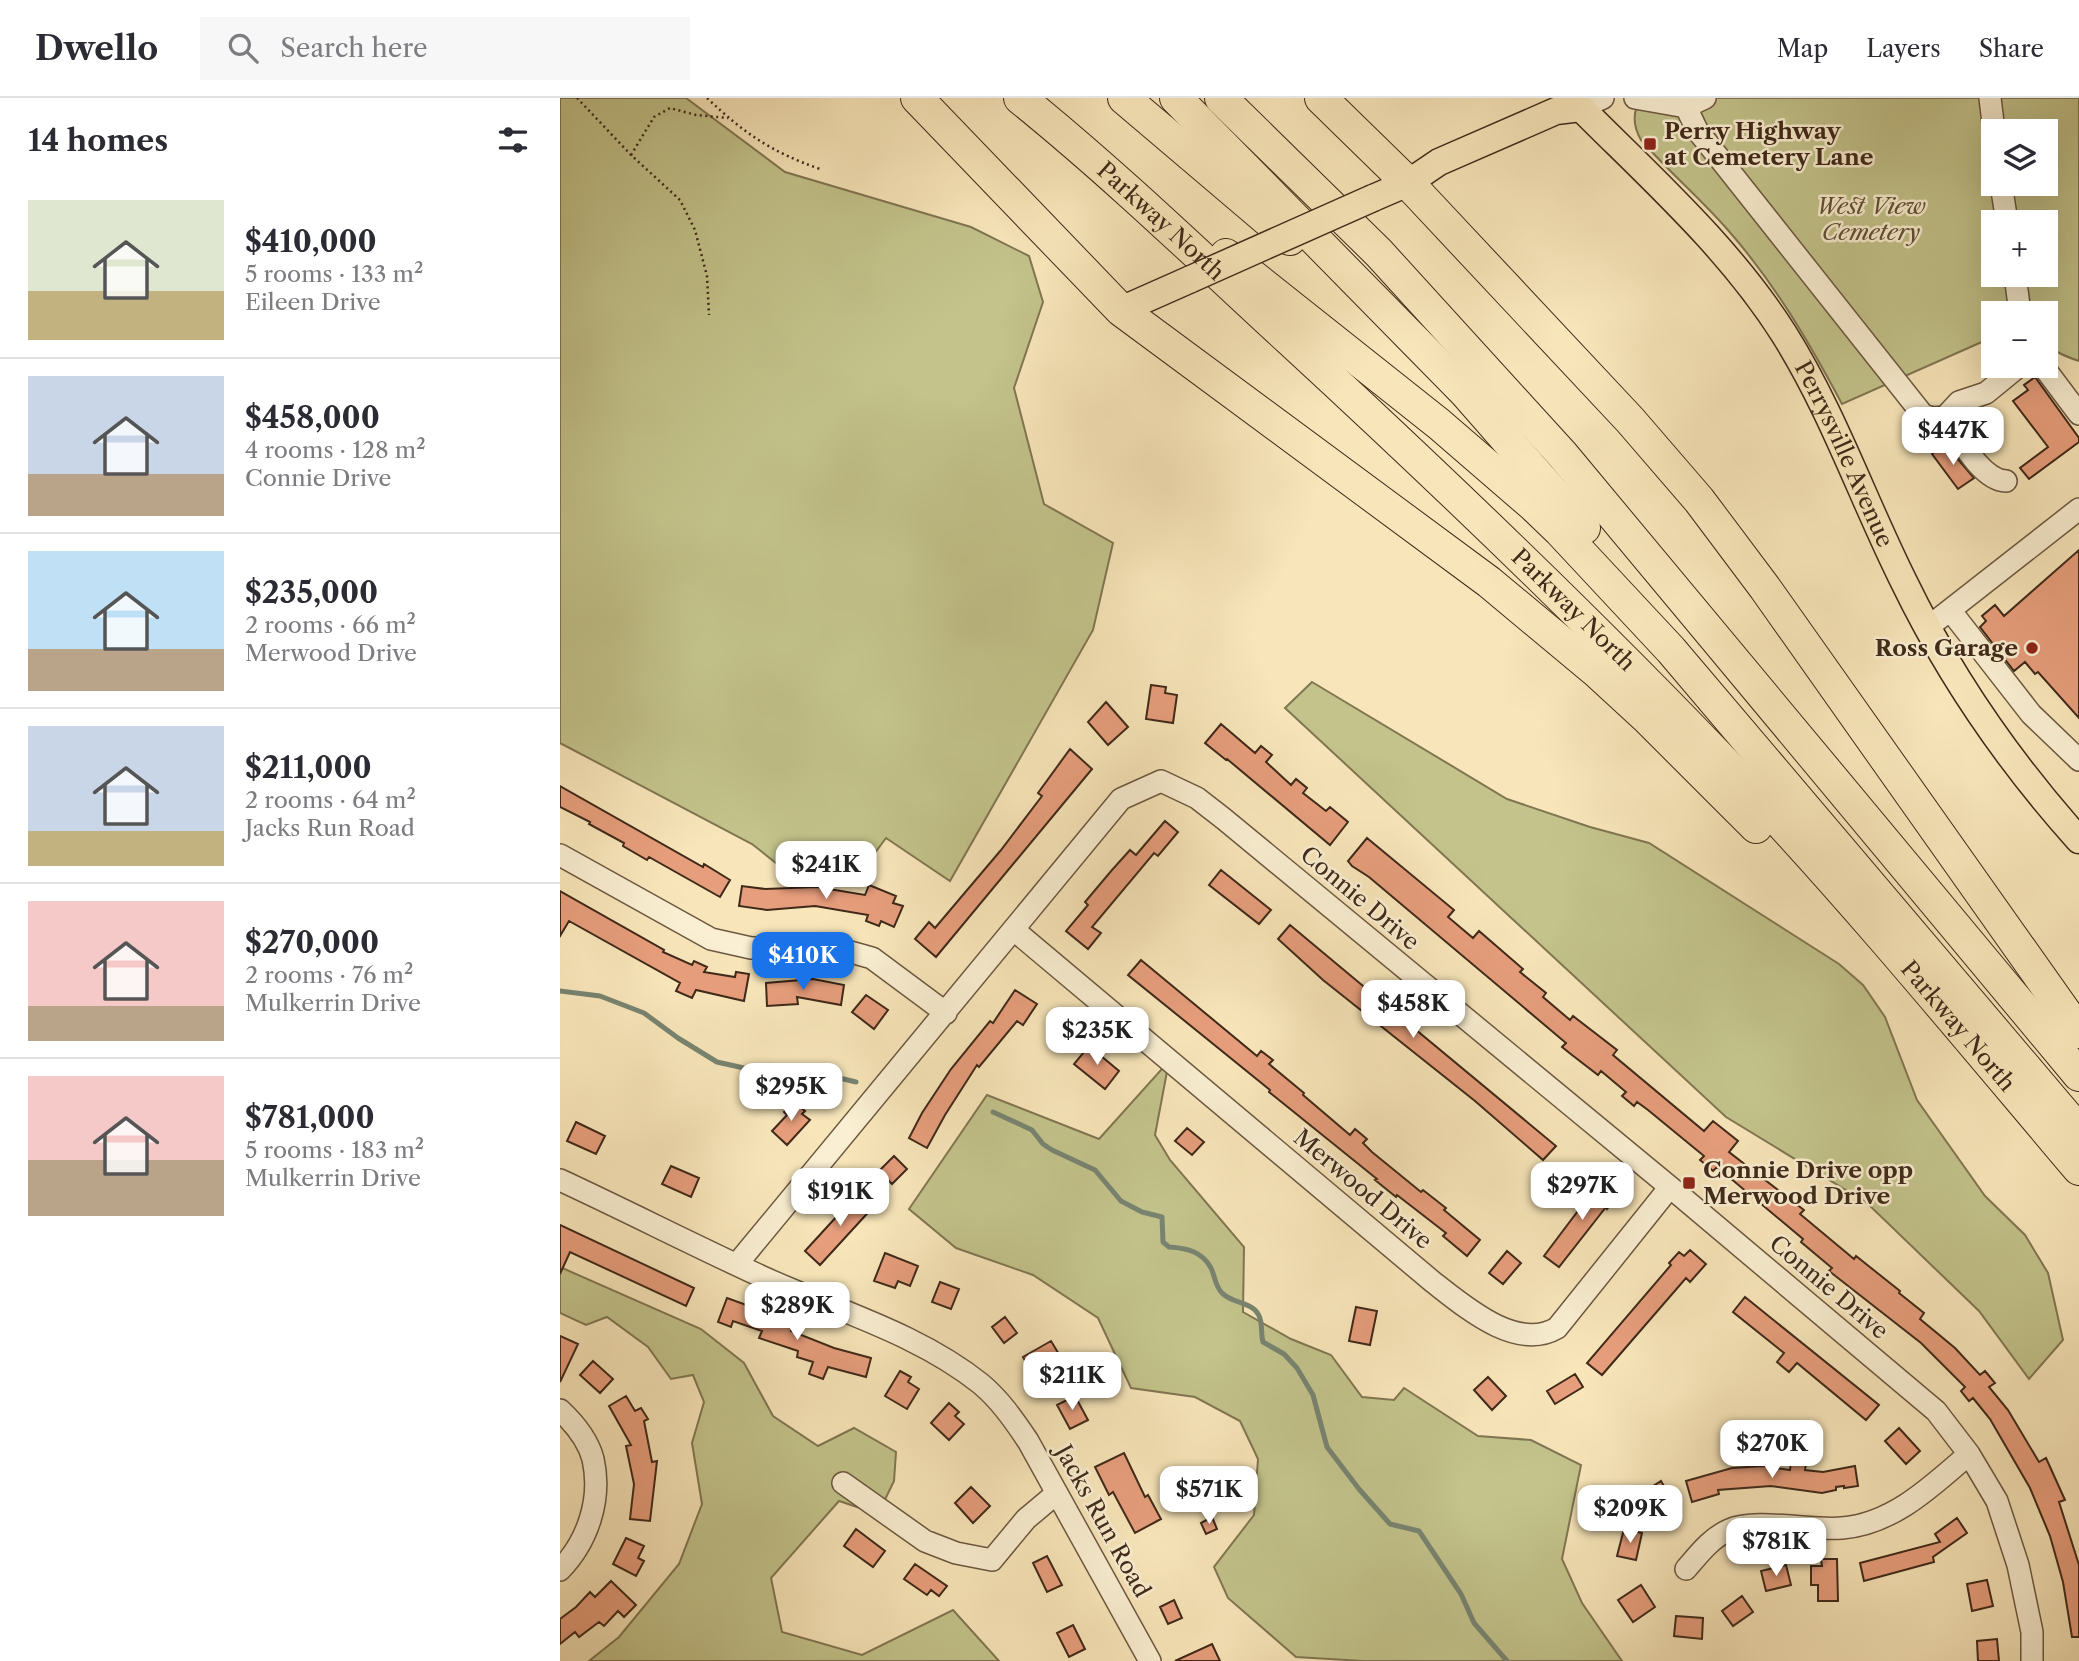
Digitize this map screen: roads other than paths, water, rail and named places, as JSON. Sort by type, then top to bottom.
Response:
[{"type":"highway","points":[[916,98],[1121,310],[1440,543],[1597,672],[1702,771],[2022,1102]]},
{"type":"highway","name":"Parkway North","points":[[1020,98],[1179,238],[1449,488],[1742,781],[1890,947],[2079,1169]]},
{"type":"highway","points":[[1041,98],[1185,222],[1452,436],[1560,531],[1680,660],[2079,1130]]},
{"type":"highway","points":[[1124,98],[1275,225],[1349,292],[1557,498]]},
{"type":"highway","points":[[1177,98],[1457,382],[1661,615],[2079,1130]]},
{"type":"highway","points":[[1221,98],[1379,253],[1562,454],[2079,1075]]},
{"type":"highway","points":[[1321,98],[1408,183],[1630,420],[1699,500],[1765,588],[2079,1032]]},
{"type":"main road","points":[[1522,126],[1532,98]]},
{"type":"main road","points":[[1408,183],[1446,177],[1562,125],[1585,101]]},
{"type":"main road","points":[[1121,310],[1408,183],[1439,162],[1585,101]]},
{"type":"main road","name":"Perrysville Avenue","points":[[1585,101],[1715,244],[1783,334],[1826,411],[1881,536],[1927,628],[1999,743],[2047,805],[2079,840]]},
{"type":"street","points":[[1635,98],[1696,103],[1697,130],[1923,415],[1932,418],[1945,417],[1959,402],[1986,393],[2004,378]]},
{"type":"street","points":[[1990,98],[1993,119]]},
{"type":"street","points":[[2052,378],[2079,414]]},
{"type":"street","points":[[1945,417],[1986,473],[1997,481],[2007,481]]},
{"type":"street","points":[[1927,628],[2079,509]]},
{"type":"street","points":[[1950,610],[2031,714],[2079,760]]},
{"type":"street","name":"Connie Drive","points":[[737,1264],[1121,799],[1161,781],[1197,798],[1224,819],[1670,1187],[1936,1411],[1969,1454],[1997,1501],[2018,1565],[2032,1632],[2032,1661]]},
{"type":"street","points":[[560,855],[711,939],[751,948],[804,947],[847,951],[872,958],[946,1013]]},
{"type":"street","name":"Merwood Drive","points":[[1014,930],[1433,1282],[1474,1312],[1499,1326],[1528,1335],[1557,1328],[1670,1187]]},
{"type":"street","name":"Jacks Run Road","points":[[560,1181],[737,1264],[900,1335],[945,1359],[981,1384],[1009,1413],[1057,1493],[1150,1661]]},
{"type":"street","points":[[560,1410],[577,1426],[593,1458],[596,1497],[589,1526],[574,1555],[560,1570]]},
{"type":"street","points":[[1686,1569],[1709,1544],[1731,1528],[1766,1525],[1842,1528],[1874,1520],[1902,1508],[1927,1491],[1969,1454]]},
{"type":"street","points":[[843,1483],[925,1541],[956,1553],[992,1560],[1027,1519],[1057,1493]]},
{"type":"waterway","points":[[560,991],[600,996],[644,1013],[717,1062],[744,1068],[798,1068],[856,1082]]},
{"type":"waterway","points":[[993,1112],[1032,1130],[1043,1144],[1052,1150],[1095,1170],[1121,1201],[1142,1212],[1162,1217],[1163,1242],[1169,1247],[1198,1254],[1211,1268],[1222,1293],[1255,1310],[1261,1321],[1263,1342],[1284,1354],[1297,1368],[1313,1395],[1327,1447],[1390,1524],[1419,1531],[1461,1594],[1474,1623],[1507,1661]]},
{"type":"place","name":"Perry Highway at Cemetery Lane","points":[[1650,144]]},
{"type":"place","name":"Ross Garage","points":[[2032,648]]},
{"type":"place","name":"Connie Drive opp Merwood Drive","points":[[1689,1183]]},
{"type":"park label","name":"West View Cemetery","points":[[1871,219]]}]
